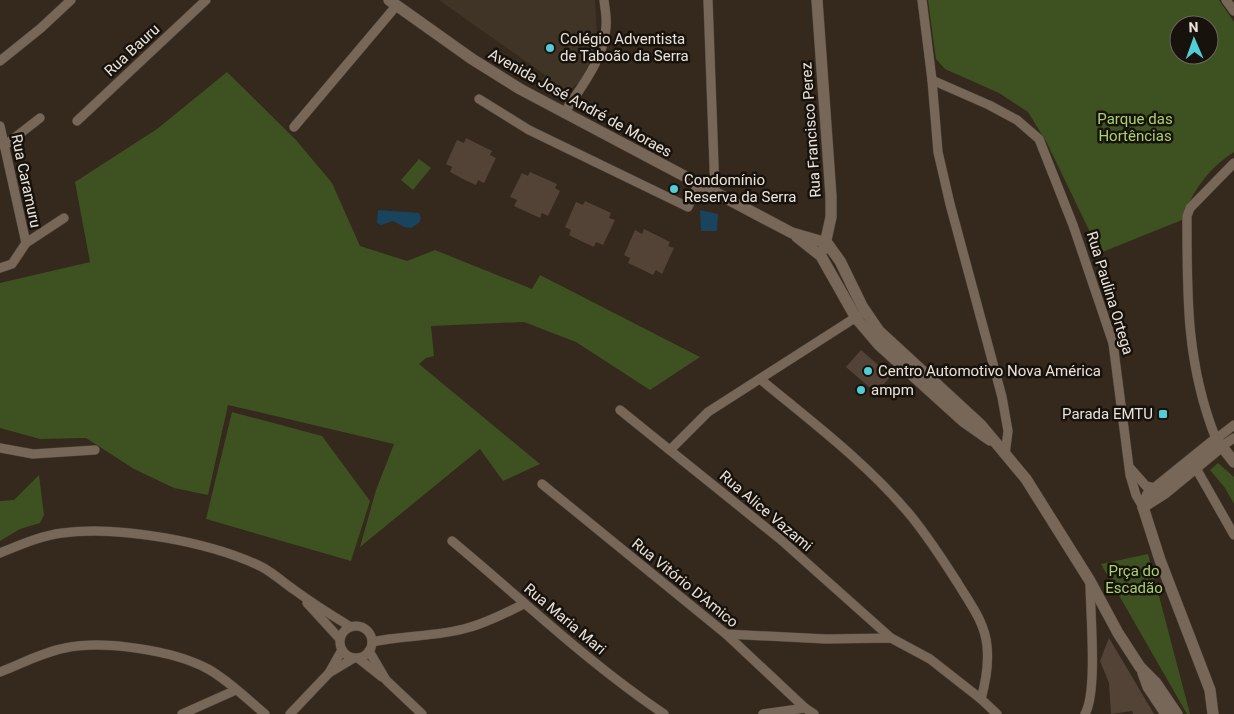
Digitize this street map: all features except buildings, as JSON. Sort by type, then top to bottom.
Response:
[{"type":"street","points":[[0,61],[42,28],[70,0]]},
{"type":"street","name":"Rua Bauru","points":[[77,121],[206,0]]},
{"type":"street","points":[[564,113],[589,74],[603,46],[606,26],[604,0]]},
{"type":"street","points":[[708,0],[715,193]]},
{"type":"street","name":"Rua Francisco Perez","points":[[817,0],[831,196],[831,217],[827,243],[821,256]]},
{"type":"street","points":[[817,12],[823,0]]},
{"type":"street","points":[[922,0],[932,80],[938,152],[950,204],[1002,397],[1008,431],[1006,455]]},
{"type":"street","points":[[1226,0],[1234,11]]},
{"type":"street","points":[[294,127],[393,3]]},
{"type":"street","name":"Avenida José André de Moraes","points":[[393,3],[472,59],[564,113],[792,233],[821,256],[861,314],[879,345],[953,412],[978,433],[994,442],[1026,480],[1090,581],[1140,667],[1148,687],[1166,714]]},
{"type":"street","name":"Rua Paulina Ortega","points":[[932,80],[990,105],[1024,125],[1039,139],[1073,226],[1113,343],[1128,465],[1136,495],[1143,506],[1160,560],[1210,690],[1214,714]]},
{"type":"street","points":[[479,99],[529,130],[688,207],[698,185]]},
{"type":"street","points":[[4,146],[40,118]]},
{"type":"street","name":"Rua Caramuru","points":[[0,126],[26,243]]},
{"type":"street","points":[[1234,163],[1190,208],[1188,216],[1187,304],[1192,352],[1201,399],[1219,442],[1234,462]]},
{"type":"street","points":[[0,268],[12,264],[26,243],[64,218]]},
{"type":"street","name":"Avenida José André de Moraes","points":[[792,233],[827,243],[840,262],[861,314]]},
{"type":"street","points":[[670,450],[708,412],[861,314]]},
{"type":"street","points":[[760,379],[844,449],[912,516],[931,542],[976,611],[983,630],[987,646],[988,676],[981,699]]},
{"type":"street","name":"Rua Alice Vazami","points":[[620,410],[780,540],[891,638],[930,659],[997,714]]},
{"type":"street","points":[[1143,506],[1165,494],[1234,425]]},
{"type":"street","points":[[1219,442],[1234,438]]},
{"type":"street","points":[[0,448],[33,454],[95,450]]},
{"type":"street","points":[[1128,465],[1137,478],[1146,486],[1155,488]]},
{"type":"street","points":[[1143,506],[1148,494],[1155,488],[1194,465]]},
{"type":"street","points":[[1194,465],[1234,535]]},
{"type":"street","name":"Rua Vitório D'Amico","points":[[542,484],[726,634],[805,708]]},
{"type":"street","points":[[0,552],[61,533],[106,531],[195,544],[222,552],[264,568],[351,627],[361,627],[370,642],[386,680]]},
{"type":"street","name":"Rua Maria Mari","points":[[452,541],[524,604],[633,693],[664,714]]},
{"type":"street","points":[[1085,714],[1090,702],[1092,682],[1090,581]]},
{"type":"street","points":[[290,714],[329,673],[342,650],[340,639],[293,589]]},
{"type":"street","points":[[329,673],[356,658],[370,642],[398,636],[466,629],[524,604]]},
{"type":"street","points":[[340,639],[342,634],[351,627]]},
{"type":"street","points":[[726,634],[826,639],[891,638]]},
{"type":"street","points":[[0,672],[64,648],[83,646],[118,647],[162,653],[190,660],[209,669],[265,714]]},
{"type":"street","points":[[342,650],[386,680],[422,714]]},
{"type":"street","name":"Avenida José André de Moraes","points":[[1140,667],[1156,684],[1178,714]]},
{"type":"street","points":[[182,714],[236,690]]},
{"type":"street","name":"Rua Paulina Ortega","points":[[1207,714],[1210,690]]},
{"type":"street","points":[[763,714],[805,708],[814,714]]},
{"type":"shaded area","name":"Colégio Adventista de Taboão da Serra","points":[[439,0],[595,0],[597,36],[591,60],[581,81],[565,93],[560,94],[542,80],[545,75]]},
{"type":"green space","name":"Parque das Hortências","points":[[928,0],[1219,0],[1234,22],[1234,152],[1216,166],[1202,181],[1191,199],[1182,220],[1100,253],[1047,143],[1028,112],[999,93],[945,69],[936,59]]},
{"type":"green space","points":[[227,72],[296,140],[332,183],[360,246],[407,261],[435,250],[532,289],[540,275],[700,357],[650,390],[576,342],[524,322],[431,326],[434,356],[426,358],[419,364],[540,464],[503,481],[480,449],[360,547],[376,490],[394,444],[228,405],[208,495],[174,488],[134,469],[86,438],[40,439],[0,428],[0,283],[90,262],[75,182],[157,129]]},
{"type":"green space","points":[[419,159],[431,168],[413,190],[401,180]]},
{"type":"green space","points":[[232,412],[322,436],[370,501],[351,561],[206,519]]},
{"type":"green space","points":[[1218,463],[1234,477],[1234,504],[1225,488],[1210,470]]},
{"type":"green space","points":[[39,475],[44,515],[40,523],[20,529],[0,541],[0,501],[14,500]]},
{"type":"green space","name":"Prça do Escadão","points":[[1148,554],[1190,714],[1187,714],[1101,564]]},
{"type":"water","points":[[378,210],[419,213],[421,218],[419,223],[411,228],[404,227],[393,221],[381,225],[377,223]]},
{"type":"water","points":[[700,210],[718,214],[717,231],[701,231]]},
{"type":"place","name":"Colégio Adventista de Taboão da Serra","points":[[550,48]]},
{"type":"place","name":"Condomínio Reserva da Serra","points":[[674,189]]},
{"type":"place","name":"Centro Automotivo Nova América","points":[[868,371]]},
{"type":"place","name":"ampm","points":[[861,390]]},
{"type":"place","name":"Parada EMTU","points":[[1163,414]]}]
